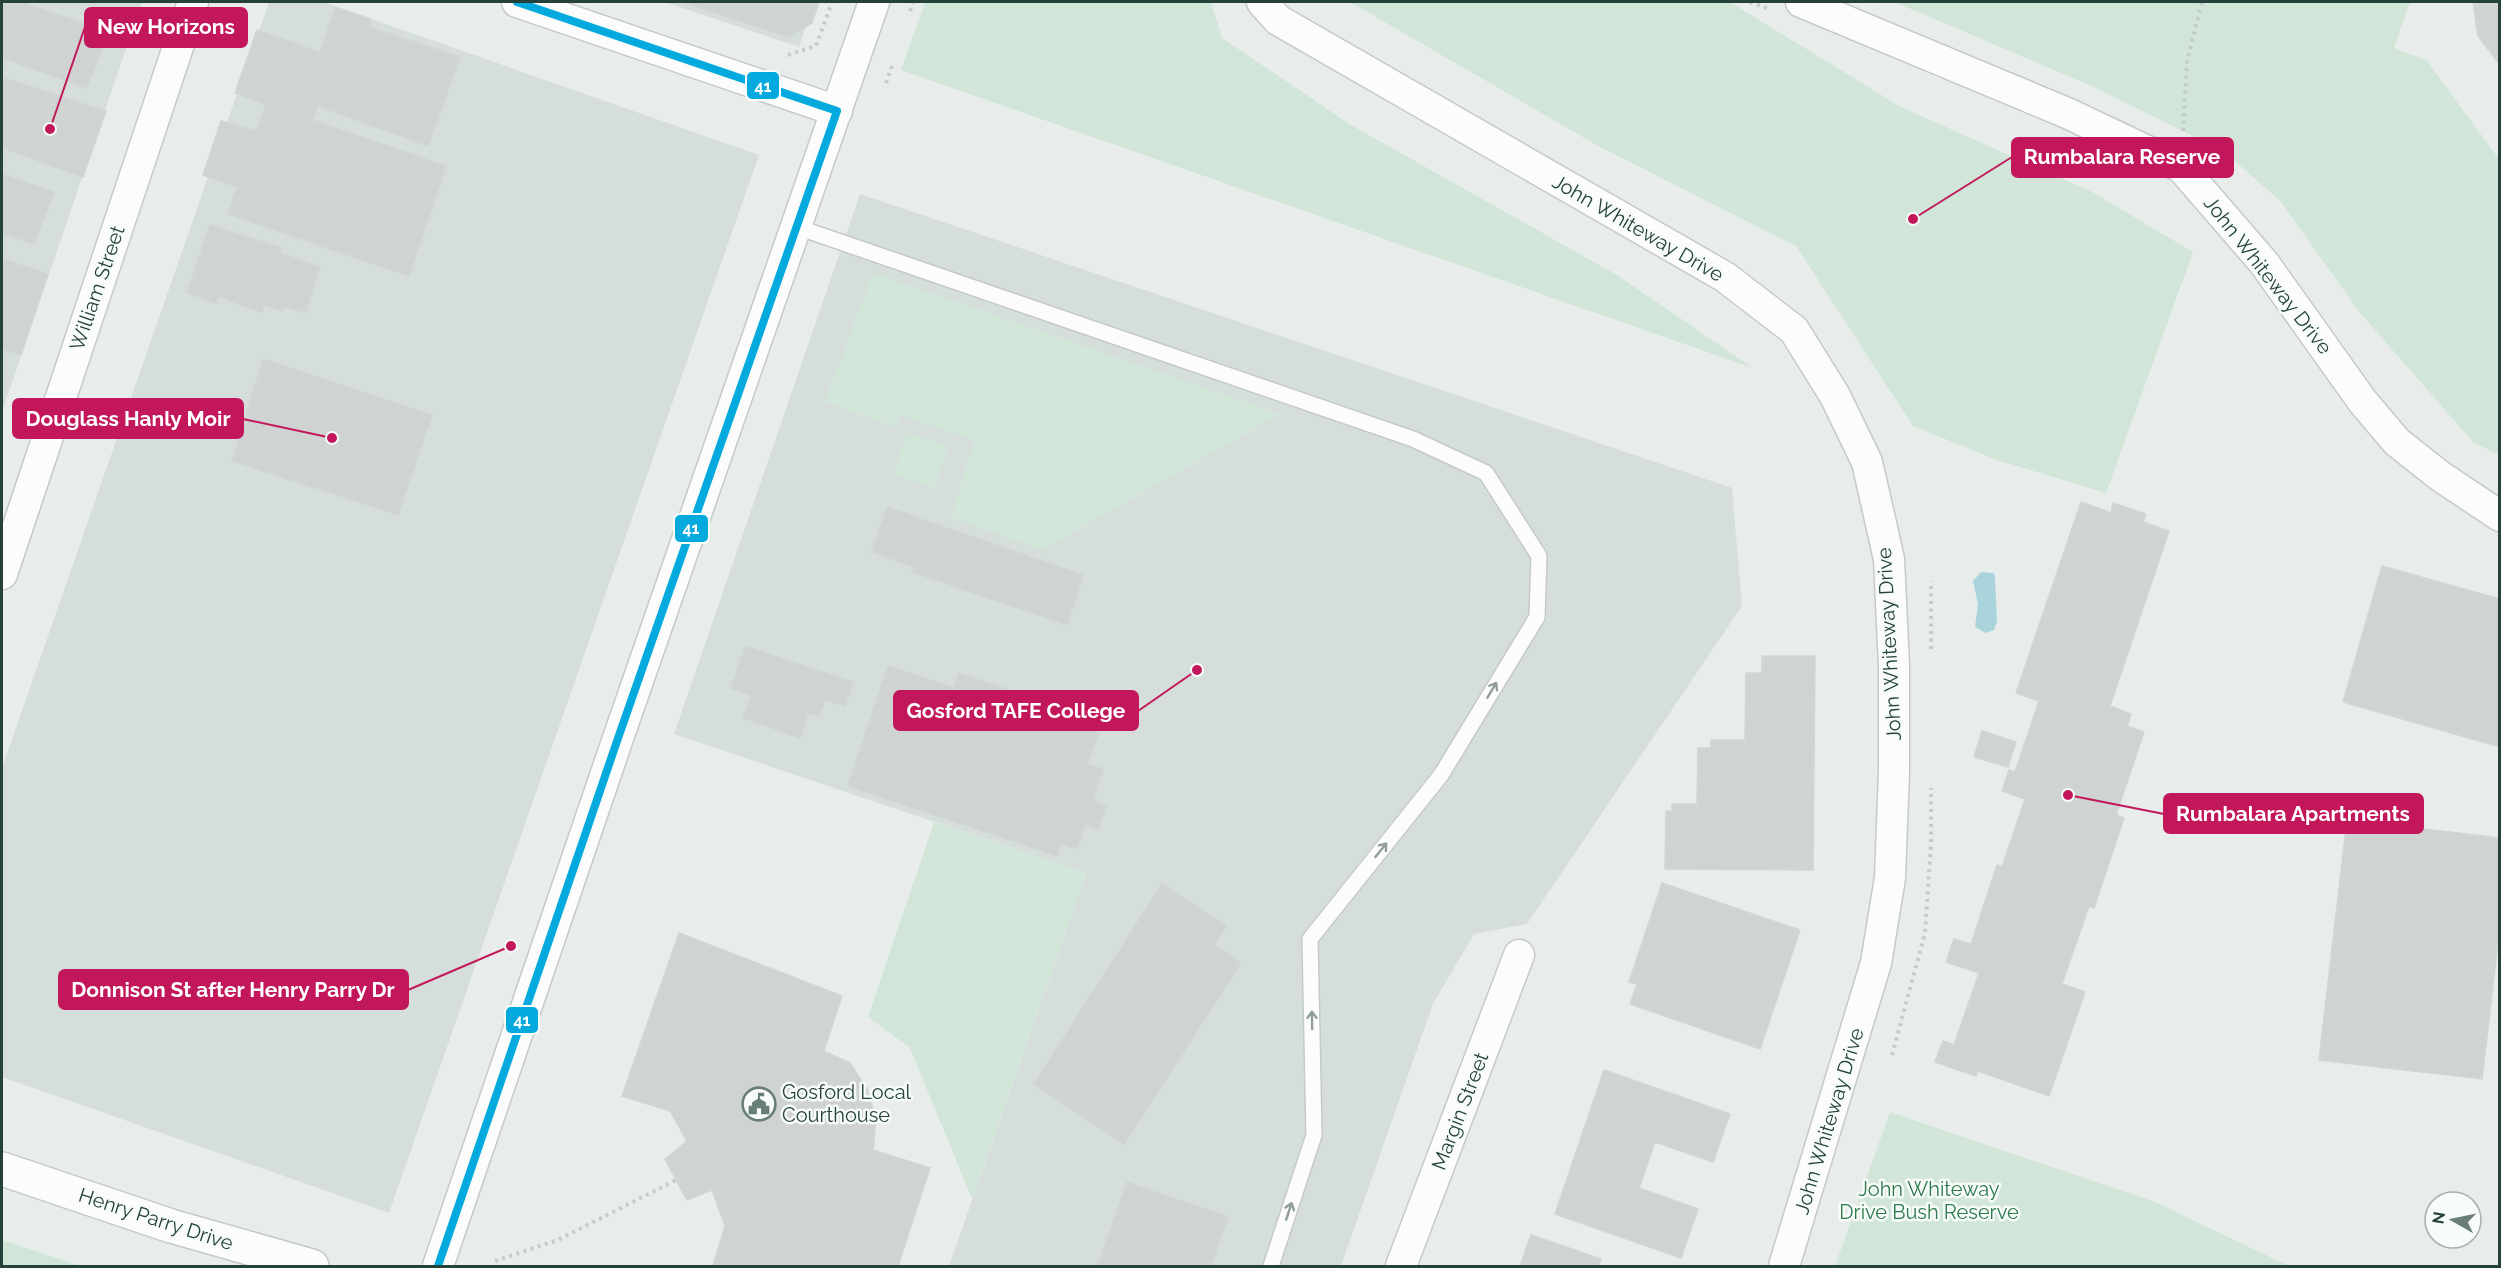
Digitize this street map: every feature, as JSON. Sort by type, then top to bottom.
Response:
[{"type":"main road","name":"Henry Parry Drive","points":[[2,1169],[171,1226],[312,1266]]},
{"type":"street","name":"William Street","points":[[2,574],[193,2]]},
{"type":"street","points":[[517,2],[837,111]]},
{"type":"street","points":[[438,1266],[616,744],[874,2]]},
{"type":"street","name":"John Whiteway Drive","points":[[1262,2],[1278,20],[1725,278],[1794,330],[1835,396],[1867,462],[1889,559],[1894,674],[1894,771],[1890,878],[1876,963],[1784,1266]]},
{"type":"street","name":"John Whiteway Drive","points":[[1789,8],[2067,113],[2181,167],[2264,262],[2363,402],[2397,442],[2440,476],[2499,516]]},
{"type":"street","name":"Margin Street","points":[[1401,1266],[1519,955]]},
{"type":"lane","points":[[797,227],[1413,439],[1486,473],[1539,556],[1537,617],[1441,775],[1310,939],[1314,1135],[1271,1266]]},
{"type":"path","points":[[779,52],[790,56],[816,46],[832,2]]},
{"type":"path","points":[[1750,2],[1789,8]]},
{"type":"path","points":[[2181,167],[2187,61],[2202,2]]},
{"type":"path","points":[[495,1261],[558,1240],[676,1180]]},
{"type":"shaded area","points":[[2,2],[142,2],[2,412]]},
{"type":"shaded area","points":[[269,2],[323,2],[759,155],[389,1213],[2,1077],[2,768]]},
{"type":"shaded area","points":[[665,2],[814,2],[799,47]]},
{"type":"shaded area","points":[[860,194],[1732,488],[1742,606],[1527,924],[1474,934],[1433,1004],[1341,1266],[949,1266],[1086,873],[674,734]]},
{"type":"green space","points":[[925,2],[1211,2],[1222,38],[1351,125],[1617,275],[1753,368],[901,70]]},
{"type":"green space","points":[[1350,2],[1730,2],[1901,107],[2092,192],[2193,252],[2106,493],[1997,460],[1913,426],[1796,246],[1600,147]]},
{"type":"green space","points":[[1894,2],[2410,2],[2394,48],[2426,60],[2499,159],[2499,455],[2473,442],[2360,313],[2281,202],[2225,152],[2094,87]]},
{"type":"green space","points":[[873,273],[1280,414],[1042,550],[951,517],[975,440],[900,415],[896,427],[825,402]]},
{"type":"green space","points":[[907,433],[948,446],[935,488],[893,474]]},
{"type":"green space","points":[[934,822],[1086,873],[972,1199],[910,1048],[868,1017]]},
{"type":"green space","name":"John Whiteway Drive Bush Reserve","points":[[1890,1112],[2155,1202],[2289,1266],[1835,1266]]},
{"type":"green space","points":[[2,1240],[81,1266],[2,1266]]},
{"type":"water","points":[[1981,572],[1994,573],[1995,578],[1997,622],[1994,630],[1986,633],[1975,627],[1978,604],[1973,581]]},
{"type":"building","points":[[2,2],[20,2],[108,32],[87,88],[2,58]]},
{"type":"building","points":[[683,2],[819,2],[812,23],[789,37]]},
{"type":"building","points":[[2473,2],[2500,2],[2500,65],[2478,36]]},
{"type":"building","points":[[335,7],[371,19],[369,27],[460,57],[428,146],[318,106],[312,120],[298,116]]},
{"type":"building","points":[[257,30],[319,52],[298,116],[235,93]]},
{"type":"building","points":[[2,77],[106,111],[83,177],[2,148]]},
{"type":"building","points":[[266,104],[446,166],[409,276],[228,214],[237,187],[203,175],[221,121],[256,131]]},
{"type":"building","points":[[2,174],[54,192],[34,244],[2,233]]},
{"type":"building","points":[[210,225],[282,248],[280,253],[320,267],[306,313],[284,306],[282,311],[264,305],[262,313],[218,296],[216,303],[187,293]]},
{"type":"building","points":[[2,259],[48,274],[21,355],[2,349]]},
{"type":"building","points":[[263,359],[432,415],[398,515],[232,461]]},
{"type":"building","points":[[2081,502],[2111,513],[2113,503],[2146,514],[2143,522],[2169,531],[2110,706],[2131,714],[2127,726],[2144,732],[2116,815],[2124,818],[2094,908],[2089,906],[2062,984],[2085,992],[2049,1096],[1978,1071],[1976,1076],[1935,1062],[1943,1041],[1954,1045],[1979,973],[1946,962],[1954,939],[1971,944],[1997,865],[2002,867],[2025,799],[2002,791],[2009,770],[2015,772],[2039,701],[2016,693]]},
{"type":"building","points":[[887,507],[1083,575],[1067,625],[912,572],[914,567],[872,552]]},
{"type":"building","points":[[2382,566],[2500,599],[2500,747],[2343,702]]},
{"type":"building","points":[[745,646],[853,682],[845,706],[825,700],[819,716],[808,713],[800,738],[743,718],[751,695],[731,688]]},
{"type":"building","points":[[1762,656],[1815,656],[1813,870],[1665,869],[1666,811],[1672,812],[1672,804],[1697,804],[1698,748],[1711,748],[1711,740],[1745,740],[1746,673],[1762,673]]},
{"type":"building","points":[[888,666],[954,688],[959,673],[1103,721],[1088,764],[1103,769],[1093,801],[1106,806],[1098,829],[1085,824],[1077,849],[1061,843],[1057,856],[848,786]]},
{"type":"building","points":[[1982,731],[2016,742],[2008,767],[1974,757]]},
{"type":"building","points":[[2347,820],[2500,838],[2500,926],[2482,1079],[2319,1060]]},
{"type":"building","points":[[1662,883],[1800,930],[1760,1049],[1630,1004],[1637,984],[1629,982]]},
{"type":"building","points":[[1162,884],[1226,926],[1214,945],[1241,963],[1124,1144],[1034,1084]]},
{"type":"building","name":"Gosford Local Courthouse","points":[[679,933],[842,996],[824,1051],[850,1063],[867,1089],[876,1119],[873,1150],[930,1168],[898,1266],[713,1266],[725,1226],[712,1190],[687,1200],[665,1159],[687,1141],[670,1111],[622,1096]]},
{"type":"building","points":[[1604,1070],[1730,1114],[1713,1162],[1655,1142],[1639,1188],[1698,1209],[1681,1258],[1555,1214]]},
{"type":"building","points":[[1127,1182],[1228,1217],[1211,1266],[1098,1266]]},
{"type":"building","points":[[1531,1235],[1601,1259],[1599,1266],[1520,1266]]},
{"type":"transit line","name":"41","points":[[438,1266],[616,744],[837,111],[517,2]]},
{"type":"place","name":"New Horizons","points":[[50,129]]},
{"type":"place","name":"Rumbalara Reserve","points":[[1913,219]]},
{"type":"place","name":"Douglass Hanly Moir","points":[[332,438]]},
{"type":"place","name":"Gosford TAFE College","points":[[1197,670]]},
{"type":"place","name":"Rumbalara Apartments","points":[[2068,795]]},
{"type":"place","name":"Donnison St after Henry Parry Dr","points":[[511,946]]},
{"type":"place","name":"Gosford Local Courthouse","points":[[759,1104]]}]
